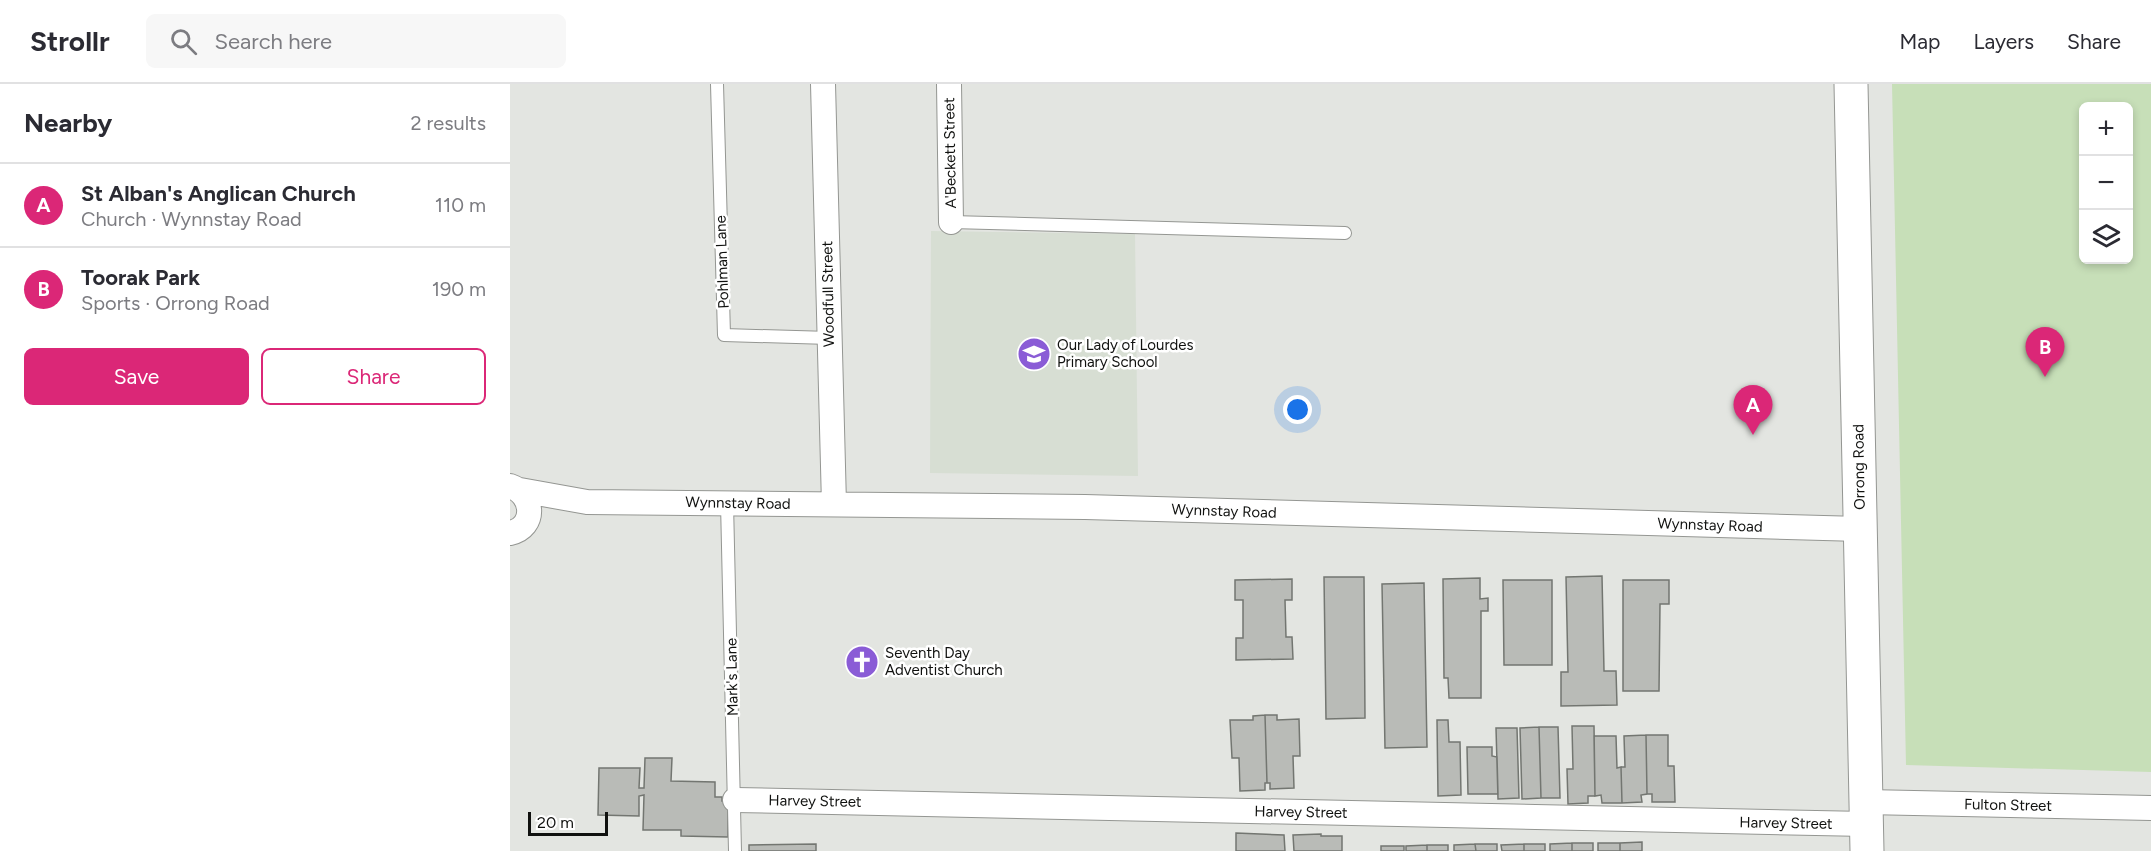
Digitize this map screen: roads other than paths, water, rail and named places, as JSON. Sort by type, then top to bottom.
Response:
[{"type":"main road","name":"Orrong Road","points":[[1851,84],[1866,826]]},
{"type":"street","name":"Woodfull Street","points":[[823,84],[834,504]]},
{"type":"street","name":"A'Beckett Street","points":[[949,84],[951,222]]},
{"type":"street","name":"Wynnstay Road","points":[[515,488],[587,502],[1123,508],[1860,529]]},
{"type":"street","points":[[515,488],[529,503],[519,526]]},
{"type":"street","name":"Wynnstay Road","points":[[519,526],[587,502]]},
{"type":"street","name":"Harvey Street","points":[[735,800],[1866,826]]},
{"type":"street","name":"Fulton Street","points":[[1866,826],[2151,807]]},
{"type":"lane","name":"Pohlman Lane","points":[[717,84],[724,335],[830,338]]},
{"type":"lane","points":[[951,222],[1345,233]]},
{"type":"lane","name":"Mark's Lane","points":[[727,503],[735,851]]},
{"type":"place","name":"Our Lady of Lourdes Primary School","points":[[1034,354]]},
{"type":"place","name":"Toorak Park","points":[[2045,377]]},
{"type":"place","name":"St Alban's Anglican Church","points":[[1753,435]]},
{"type":"place","name":"Seventh Day Adventist Church","points":[[862,662]]}]
